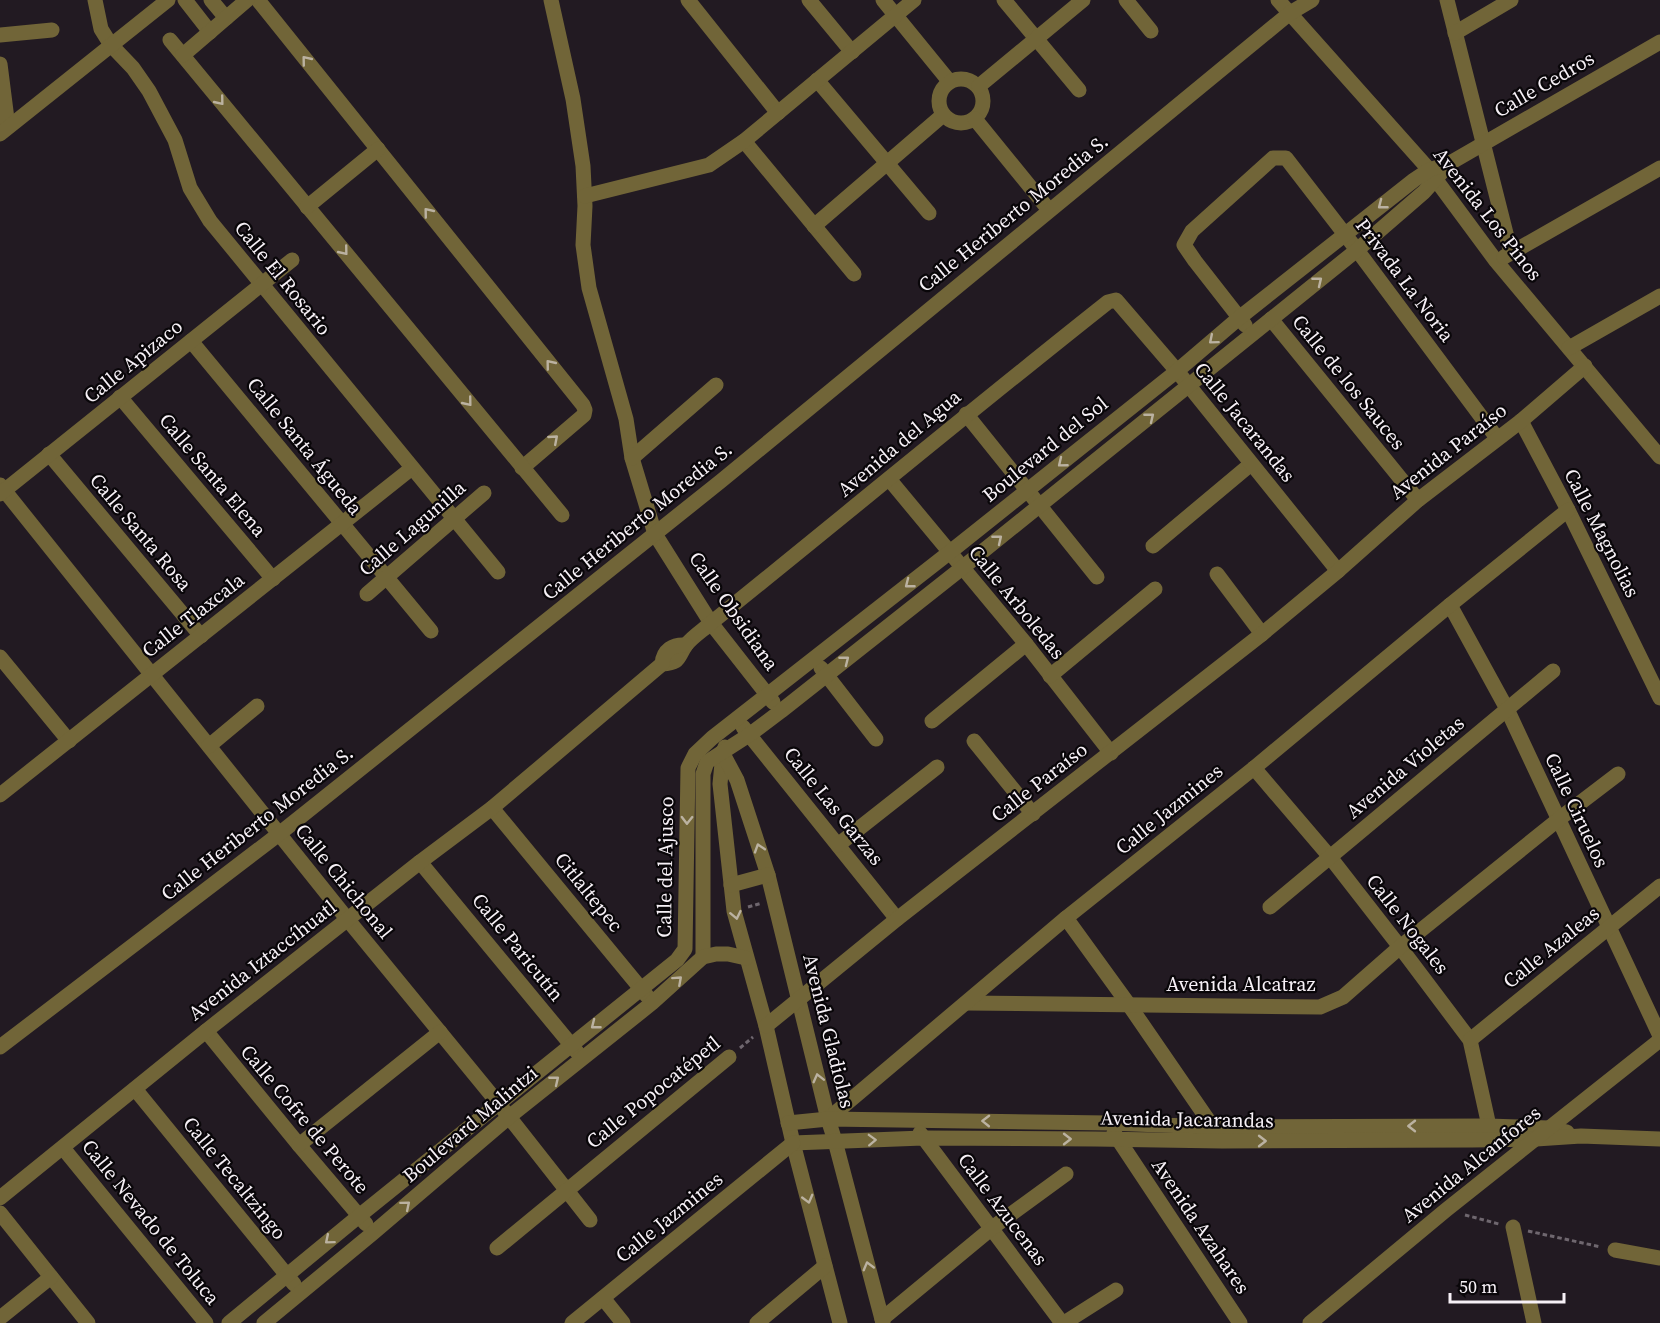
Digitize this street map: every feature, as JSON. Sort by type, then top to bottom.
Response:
[{"type":"street","name":"Calle El Rosario","points":[[95,0],[101,29],[111,45],[149,91],[175,140],[190,188],[210,221],[498,572]]},
{"type":"street","points":[[4,130],[168,0]]},
{"type":"street","points":[[185,0],[210,32]]},
{"type":"street","points":[[211,0],[226,18]]},
{"type":"street","points":[[183,56],[247,0]]},
{"type":"street","points":[[258,0],[583,405],[584,415],[522,468]]},
{"type":"street","name":"Calle Obsidiana","points":[[551,0],[573,99],[583,166],[585,196],[583,245],[589,288],[626,419],[632,458],[655,534],[711,623],[781,711]]},
{"type":"street","points":[[688,0],[778,113]]},
{"type":"street","points":[[809,0],[852,51]]},
{"type":"street","points":[[883,0],[949,81]]},
{"type":"street","points":[[585,196],[709,165],[744,141],[914,0]]},
{"type":"street","points":[[1004,0],[1079,90]]},
{"type":"street","points":[[979,86],[1083,0]]},
{"type":"street","points":[[1126,0],[1151,31]]},
{"type":"street","name":"Avenida Los Pinos","points":[[1278,0],[1432,175],[1497,261],[1660,457]]},
{"type":"street","name":"Calle Heriberto Moredia S.","points":[[0,1047],[279,834],[655,534],[1290,13],[1312,0]]},
{"type":"street","points":[[1447,0],[1511,253]]},
{"type":"street","points":[[1455,33],[1511,0]]},
{"type":"street","points":[[0,36],[52,30]]},
{"type":"street","points":[[170,40],[562,515]]},
{"type":"street","name":"Calle Cedros","points":[[1432,175],[1660,42]]},
{"type":"street","points":[[0,64],[4,130]]},
{"type":"street","points":[[965,78],[979,86],[984,97],[982,109],[975,119],[964,123],[952,122],[943,115],[939,103],[941,91],[949,81],[965,78]]},
{"type":"street","points":[[817,81],[929,213]]},
{"type":"street","points":[[814,226],[943,115]]},
{"type":"street","points":[[975,119],[1050,210]]},
{"type":"street","points":[[744,141],[854,274]]},
{"type":"street","points":[[307,207],[378,149]]},
{"type":"street","name":"Privada La Noria","points":[[1239,318],[1184,245],[1192,231],[1273,158],[1286,158],[1497,438]]},
{"type":"street","points":[[1497,261],[1660,168]]},
{"type":"street","name":"Boulevard del Sol","points":[[690,762],[712,738],[1028,490],[1344,234],[1414,180],[1432,175]]},
{"type":"street","name":"Boulevard del Sol","points":[[723,753],[781,711],[962,568],[1357,250],[1424,192],[1432,175]]},
{"type":"street","name":"Calle Apizaco","points":[[2,490],[292,261]]},
{"type":"street","points":[[1569,348],[1660,296]]},
{"type":"street","name":"Calle Jacarandas","points":[[1116,300],[1177,370],[1338,571]]},
{"type":"street","name":"Avenida del Agua","points":[[711,623],[966,414],[1108,302],[1116,300]]},
{"type":"street","points":[[1239,318],[1253,334]]},
{"type":"street","name":"Calle de los Sauces","points":[[1271,320],[1418,500]]},
{"type":"street","name":"Calle Santa Águeda","points":[[191,341],[431,631]]},
{"type":"street","name":"Avenida Paraíso","points":[[1338,571],[1418,500],[1521,421],[1585,366]]},
{"type":"street","points":[[632,458],[716,385]]},
{"type":"street","name":"Calle Santa Elena","points":[[120,397],[273,579]]},
{"type":"street","points":[[966,414],[1097,577]]},
{"type":"street","name":"Calle Magnolias","points":[[1521,421],[1568,510],[1660,698]]},
{"type":"street","name":"Calle Santa Rosa","points":[[49,454],[201,636]]},
{"type":"street","points":[[1153,546],[1251,464]]},
{"type":"street","name":"Calle Tlaxcala","points":[[0,795],[412,468]]},
{"type":"street","name":"Calle Arboledas","points":[[889,479],[1026,644],[1111,753]]},
{"type":"street","name":"Calle Chichonal","points":[[2,490],[590,1220]]},
{"type":"street","name":"Calle Lagunilla","points":[[367,594],[484,493]]},
{"type":"street","name":"Calle Jazmines","points":[[828,1119],[1066,918],[1254,768],[1568,510]]},
{"type":"street","name":"Calle Paraíso","points":[[766,1026],[897,919],[1262,634],[1338,571]]},
{"type":"street","points":[[1217,574],[1262,634]]},
{"type":"street","points":[[1050,676],[1155,589]]},
{"type":"street","name":"Calle Ciruelos","points":[[1450,605],[1507,709],[1660,1038]]},
{"type":"street","points":[[880,606],[893,622]]},
{"type":"street","name":"Avenida Iztaccíhuatl","points":[[0,1198],[206,1031],[492,808],[662,664],[672,663],[681,657],[686,645],[711,623]]},
{"type":"street","points":[[932,721],[1026,644]]},
{"type":"street","points":[[0,657],[69,741]]},
{"type":"street","points":[[813,658],[876,739]]},
{"type":"street","name":"Avenida Violetas","points":[[1270,907],[1553,670]]},
{"type":"street","points":[[209,746],[257,706]]},
{"type":"street","points":[[737,720],[723,753],[720,784],[734,911],[766,1026],[788,1123],[840,1323]]},
{"type":"street","name":"Calle Las Garzas","points":[[737,720],[897,919]]},
{"type":"street","name":"Avenida Gladiolas","points":[[712,738],[723,753],[736,780],[768,875],[828,1119],[882,1321]]},
{"type":"street","points":[[974,741],[1032,814]]},
{"type":"street","name":"Calle del Ajusco","points":[[703,957],[703,774],[707,762],[723,753]]},
{"type":"street","name":"Calle del Ajusco","points":[[641,989],[677,960],[685,949],[688,768],[690,762]]},
{"type":"street","points":[[838,844],[937,767]]},
{"type":"street","name":"Calle Nogales","points":[[1254,768],[1330,857],[1470,1040],[1490,1133]]},
{"type":"street","name":"Avenida Alcatraz","points":[[966,1003],[1320,1007],[1343,997],[1400,946],[1618,774]]},
{"type":"street","name":"Citlaltepec","points":[[492,808],[652,1003]]},
{"type":"street","name":"Calle Paricutín","points":[[420,862],[583,1059]]},
{"type":"street","points":[[731,885],[768,875]]},
{"type":"street","name":"Calle Azaleas","points":[[1470,1040],[1660,886]]},
{"type":"street","points":[[1066,918],[1222,1141]]},
{"type":"street","points":[[703,957],[716,954],[746,958]]},
{"type":"street","name":"Boulevard Malintzi","points":[[264,1323],[509,1117],[652,1003],[703,957]]},
{"type":"street","name":"Boulevard Malintzi","points":[[229,1323],[641,989]]},
{"type":"street","name":"Calle Cofre de Perote","points":[[206,1031],[373,1233]]},
{"type":"street","points":[[299,1145],[440,1032]]},
{"type":"street","name":"Avenida Alcanfores","points":[[1310,1323],[1660,1038]]},
{"type":"street","name":"Calle Popocatépetl","points":[[497,1248],[729,1057]]},
{"type":"street","name":"Calle Tecaltzingo","points":[[135,1089],[302,1293]]},
{"type":"street","points":[[788,1123],[828,1119]]},
{"type":"street","name":"Avenida Jacarandas","points":[[828,1119],[1108,1123],[1490,1133],[1536,1140],[1581,1136],[1660,1139]]},
{"type":"street","name":"Calle Azucenas","points":[[911,1119],[1063,1323]]},
{"type":"street","name":"Avenida Azahares","points":[[1108,1123],[1240,1323]]},
{"type":"street","name":"Avenida Jacarandas","points":[[793,1143],[923,1138],[1222,1141],[1490,1133],[1549,1128],[1581,1136]]},
{"type":"street","name":"Calle Jazmines","points":[[572,1323],[793,1143]]},
{"type":"street","name":"Calle Nevado de Toluca","points":[[63,1148],[206,1323]]},
{"type":"street","points":[[882,1321],[992,1228],[1066,1174]]},
{"type":"street","points":[[0,1214],[88,1323]]},
{"type":"street","points":[[1513,1227],[1534,1323]]},
{"type":"street","points":[[1615,1250],[1660,1258]]},
{"type":"street","points":[[757,1323],[825,1266]]},
{"type":"street","points":[[0,1317],[51,1277]]},
{"type":"street","points":[[1063,1323],[1116,1290]]},
{"type":"street","points":[[603,1298],[624,1323]]},
{"type":"path","name":"Calle Popocatépetl","points":[[729,1057],[766,1026]]}]
